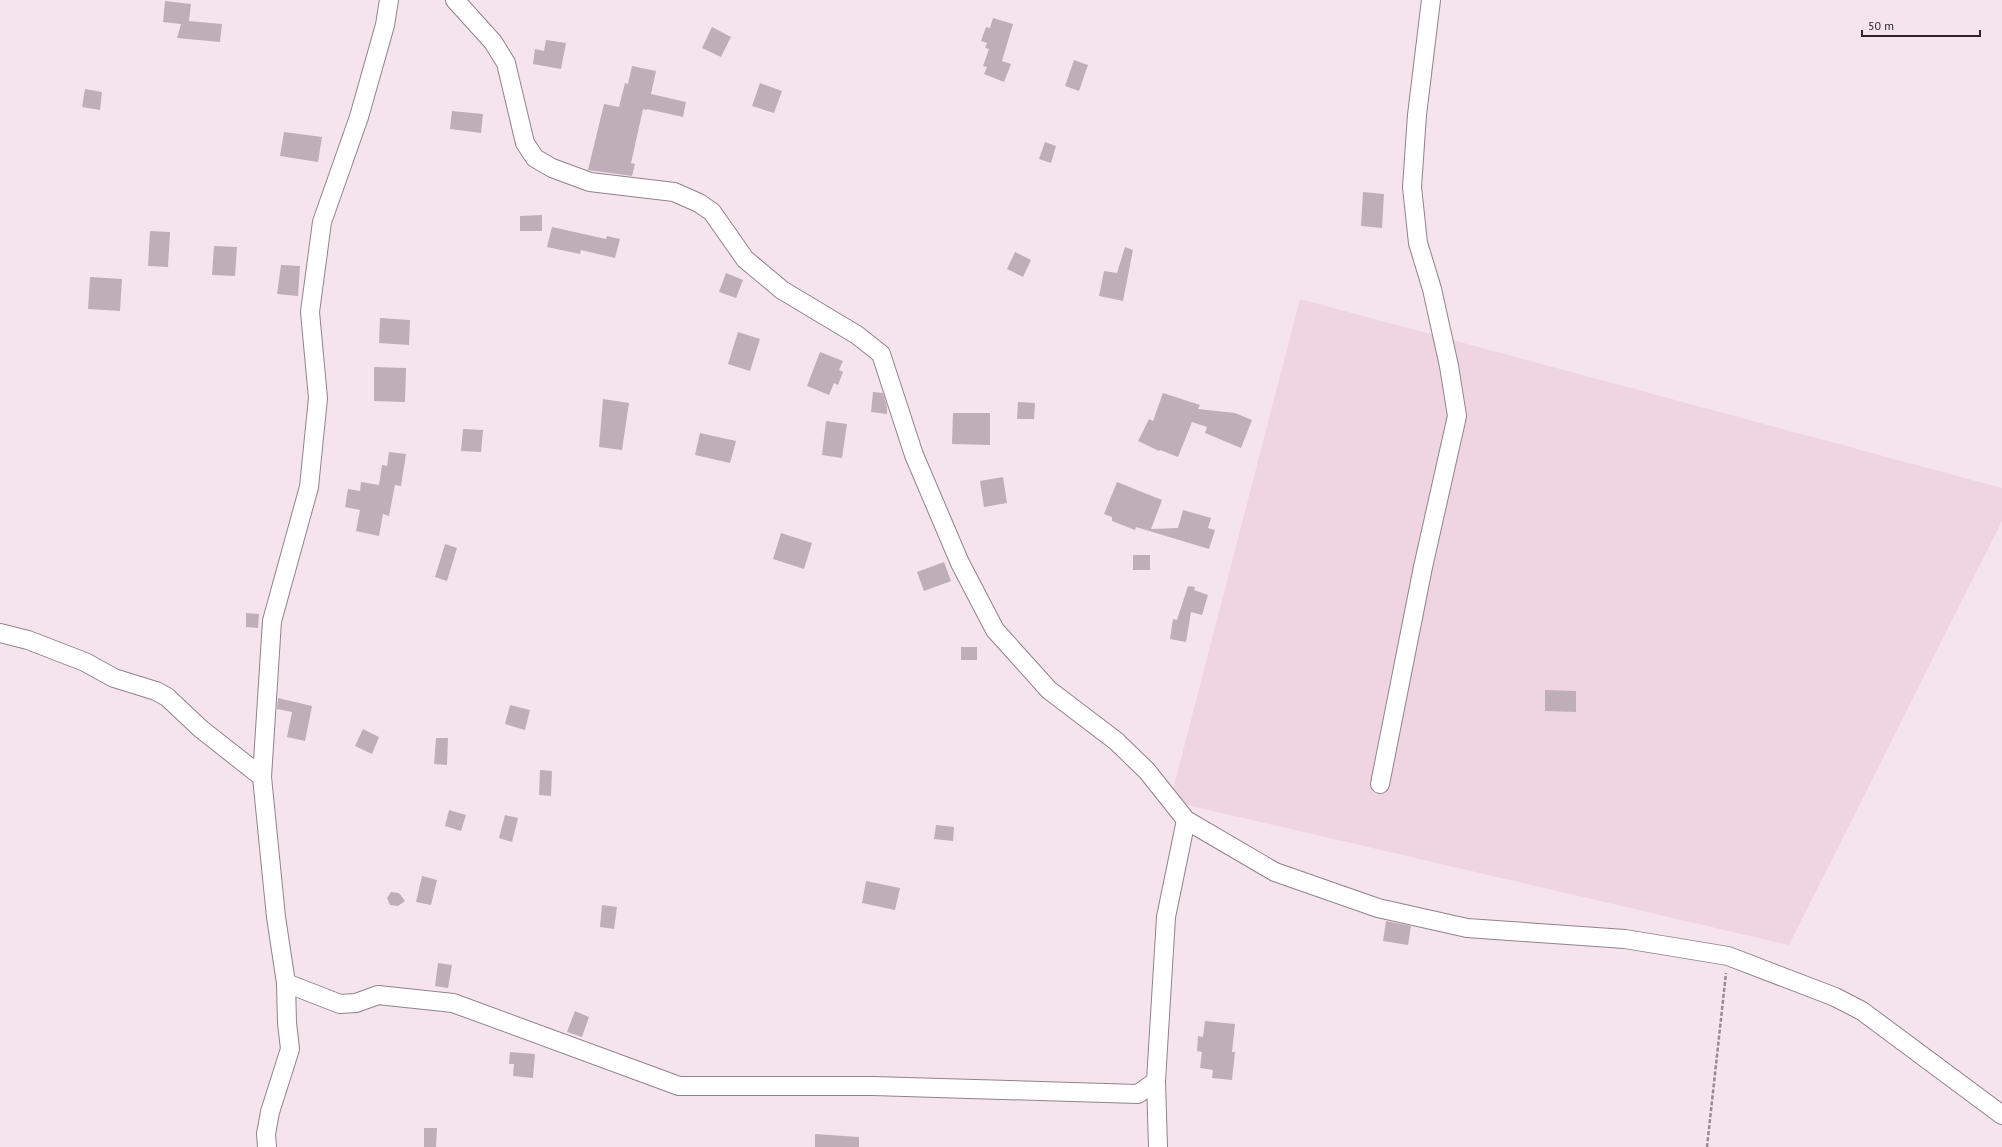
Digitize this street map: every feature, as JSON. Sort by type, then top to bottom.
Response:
[{"type":"street","points":[[267,1147],[266,1134],[270,1112],[290,1050],[287,1023],[286,983],[276,917],[262,777],[272,622],[309,487],[318,398],[310,312],[322,222],[359,116],[385,25],[389,0]]},
{"type":"street","points":[[455,0],[493,42],[506,63],[524,143],[535,158],[552,168],[590,182],[674,192],[699,203],[712,212],[745,259],[782,290],[857,335],[881,354],[914,455],[960,563],[995,630],[1049,690],[1116,741],[1142,766],[1186,820],[1275,872],[1378,908],[1468,928],[1625,939],[1728,956],[1835,997],[1862,1011],[2002,1115]]},
{"type":"street","points":[[1380,784],[1423,567],[1457,416],[1449,366],[1432,289],[1418,243],[1412,187],[1417,115],[1431,0]]},
{"type":"street","points":[[0,633],[28,640],[85,662],[114,678],[156,691],[167,697],[201,729],[262,777]]},
{"type":"street","points":[[1158,1147],[1156,1081],[1166,917],[1186,820]]},
{"type":"street","points":[[286,983],[340,1004],[356,1003],[378,995],[453,1003],[679,1086],[873,1086],[1138,1094],[1156,1081]]},
{"type":"path","points":[[1707,1147],[1728,956]]},
{"type":"shaded area","points":[[1300,299],[2002,488],[2002,521],[1789,945],[1170,801]]},
{"type":"building","points":[[165,1],[191,4],[189,21],[222,24],[220,42],[177,38],[181,24],[163,22]]},
{"type":"building","points":[[993,18],[1013,24],[1002,61],[1011,64],[1004,82],[984,74],[987,67],[983,66],[989,49],[985,48],[987,43],[981,41],[986,27],[990,28]]},
{"type":"building","points":[[712,27],[731,37],[721,57],[702,48]]},
{"type":"building","points":[[546,40],[566,43],[561,69],[533,64],[535,49],[544,51]]},
{"type":"building","points":[[1074,60],[1088,65],[1079,91],[1065,86]]},
{"type":"building","points":[[632,66],[656,71],[651,94],[686,102],[683,117],[643,109],[631,163],[635,164],[632,176],[588,170],[604,104],[619,107],[625,83],[628,84]]},
{"type":"building","points":[[760,83],[782,91],[774,113],[752,106]]},
{"type":"building","points":[[85,89],[102,92],[100,110],[82,107]]},
{"type":"building","points":[[452,111],[483,114],[481,133],[450,129]]},
{"type":"building","points":[[284,132],[322,137],[318,162],[280,156]]},
{"type":"building","points":[[1045,142],[1056,146],[1051,163],[1039,159]]},
{"type":"building","points":[[1363,192],[1384,194],[1382,228],[1361,226]]},
{"type":"building","points":[[542,215],[542,231],[520,231],[520,216]]},
{"type":"building","points":[[552,227],[606,239],[607,236],[620,239],[615,258],[581,250],[580,254],[547,247]]},
{"type":"building","points":[[150,231],[170,232],[168,267],[148,266]]},
{"type":"building","points":[[214,246],[237,247],[235,276],[212,275]]},
{"type":"building","points":[[1125,247],[1133,250],[1123,301],[1099,296],[1104,271],[1117,273]]},
{"type":"building","points":[[1015,252],[1031,260],[1023,277],[1007,269]]},
{"type":"building","points":[[281,265],[300,266],[298,296],[277,294]]},
{"type":"building","points":[[726,273],[743,280],[736,298],[719,292]]},
{"type":"building","points":[[90,277],[122,279],[120,311],[88,309]]},
{"type":"building","points":[[380,318],[410,320],[409,345],[379,343]]},
{"type":"building","points":[[738,332],[760,339],[750,371],[728,364]]},
{"type":"building","points":[[820,352],[843,361],[839,370],[843,372],[838,385],[834,383],[829,395],[807,386]]},
{"type":"building","points":[[374,367],[406,368],[405,402],[374,401]]},
{"type":"building","points":[[873,392],[883,393],[887,407],[887,414],[871,412]]},
{"type":"building","points":[[1163,393],[1200,405],[1198,409],[1235,413],[1252,420],[1241,448],[1205,433],[1207,427],[1192,422],[1178,457],[1160,450],[1159,451],[1138,441],[1149,419],[1153,421]]},
{"type":"building","points":[[603,399],[629,403],[622,450],[599,447]]},
{"type":"building","points":[[1018,402],[1035,403],[1034,419],[1017,419]]},
{"type":"building","points":[[953,413],[990,413],[990,445],[952,444]]},
{"type":"building","points":[[826,421],[847,424],[842,458],[822,455]]},
{"type":"building","points":[[463,429],[483,430],[481,452],[461,451]]},
{"type":"building","points":[[700,433],[736,441],[730,463],[695,455]]},
{"type":"building","points":[[389,452],[406,454],[401,486],[395,485],[389,516],[383,514],[379,536],[356,531],[360,510],[345,507],[348,489],[360,491],[361,482],[379,485],[382,465],[387,466]]},
{"type":"building","points":[[1003,477],[1007,503],[984,507],[980,481]]},
{"type":"building","points":[[1117,482],[1162,500],[1151,529],[1178,528],[1183,510],[1211,518],[1208,528],[1215,530],[1209,549],[1136,527],[1135,530],[1112,521],[1112,517],[1104,514]]},
{"type":"building","points":[[781,533],[812,543],[804,569],[773,559]]},
{"type":"building","points":[[445,544],[457,548],[447,581],[435,577]]},
{"type":"building","points":[[1133,555],[1150,555],[1150,570],[1133,570]]},
{"type":"building","points":[[944,562],[951,581],[924,591],[917,572]]},
{"type":"building","points":[[1188,586],[1195,587],[1194,590],[1208,595],[1202,615],[1191,612],[1186,642],[1170,639],[1173,619],[1177,620]]},
{"type":"building","points":[[246,613],[259,614],[258,628],[246,627]]},
{"type":"building","points":[[961,647],[977,647],[977,660],[961,660]]},
{"type":"building","points":[[1545,690],[1576,691],[1576,712],[1545,711]]},
{"type":"building","points":[[278,698],[312,706],[305,741],[287,737],[292,712],[277,709]]},
{"type":"building","points":[[510,705],[530,710],[525,730],[505,724]]},
{"type":"building","points":[[363,729],[379,737],[372,754],[355,746]]},
{"type":"building","points":[[436,738],[448,738],[447,765],[434,764]]},
{"type":"building","points":[[540,770],[552,771],[551,796],[539,795]]},
{"type":"building","points":[[449,810],[466,815],[461,831],[445,826]]},
{"type":"building","points":[[505,815],[518,818],[512,842],[499,838]]},
{"type":"building","points":[[936,825],[954,827],[953,841],[934,839]]},
{"type":"building","points":[[422,876],[437,880],[431,905],[416,902]]},
{"type":"building","points":[[866,881],[900,888],[895,910],[862,903]]},
{"type":"building","points":[[391,892],[399,893],[405,901],[398,906],[390,905],[387,898]]},
{"type":"building","points":[[602,905],[617,907],[614,929],[600,927]]},
{"type":"building","points":[[1386,921],[1411,926],[1408,945],[1383,941]]},
{"type":"building","points":[[438,963],[452,965],[448,988],[435,986]]},
{"type":"building","points":[[575,1011],[589,1017],[582,1037],[567,1032]]},
{"type":"building","points":[[1205,1021],[1235,1024],[1232,1052],[1235,1052],[1232,1080],[1212,1078],[1213,1070],[1200,1068],[1202,1052],[1197,1051],[1198,1036],[1203,1037]]},
{"type":"building","points":[[510,1052],[535,1054],[533,1078],[513,1076],[514,1064],[509,1064]]},
{"type":"building","points":[[424,1128],[437,1128],[436,1147],[424,1147]]},
{"type":"building","points":[[815,1134],[859,1137],[859,1147],[815,1147]]}]
